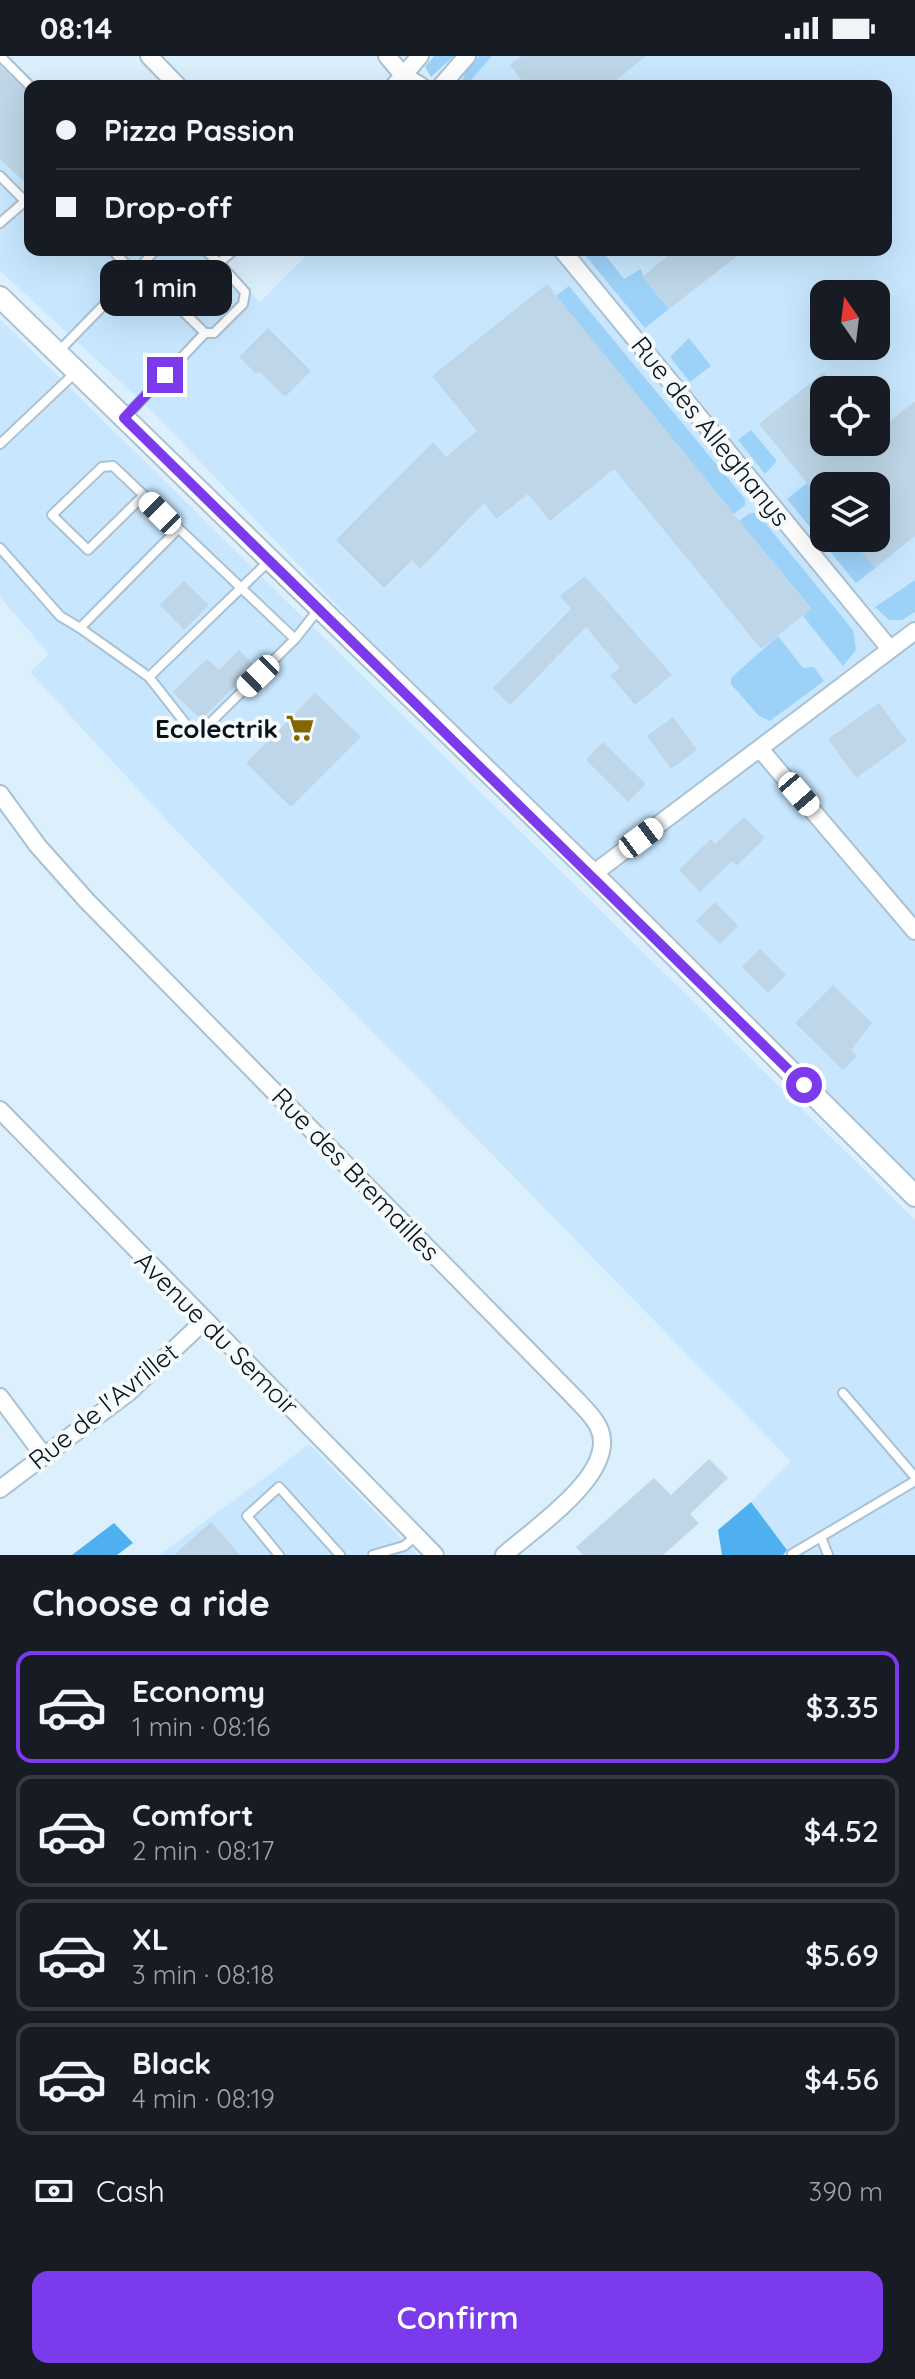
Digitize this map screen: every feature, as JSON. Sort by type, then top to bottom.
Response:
[{"type":"street","points":[[149,56],[172,80]]},
{"type":"street","points":[[387,56],[398,80]]},
{"type":"street","points":[[399,80],[420,56]]},
{"type":"street","points":[[446,80],[467,56]]},
{"type":"street","name":"Rue des Alleghanys","points":[[567,256],[890,649]]},
{"type":"street","points":[[0,297],[912,1187]]},
{"type":"street","points":[[593,874],[915,631]]},
{"type":"street","points":[[760,749],[915,931]]},
{"type":"street","name":"Rue des Bremailles","points":[[0,794],[38,846],[87,901],[578,1401],[599,1428],[603,1445],[599,1467],[504,1555]]},
{"type":"street","name":"Avenue du Semoir","points":[[0,1110],[435,1555]]},
{"type":"street","name":"Rue de l'Avrillet","points":[[0,1489],[129,1392],[204,1321]]},
{"type":"street","points":[[0,1397],[44,1456]]},
{"type":"lane","points":[[0,56],[24,80]]},
{"type":"lane","points":[[0,176],[24,196]]},
{"type":"lane","points":[[0,223],[24,202]]},
{"type":"lane","points":[[118,256],[135,273],[156,285],[205,333],[214,333],[243,304],[245,292],[211,256]]},
{"type":"lane","points":[[57,352],[150,256]]},
{"type":"lane","points":[[219,263],[227,256]]},
{"type":"lane","points":[[124,418],[205,333]]},
{"type":"lane","points":[[0,444],[77,371]]},
{"type":"lane","points":[[143,496],[88,550],[52,515],[102,467],[113,466],[295,639]]},
{"type":"lane","points":[[80,628],[177,530]]},
{"type":"lane","points":[[0,548],[60,616],[149,677],[189,728],[201,732],[295,639],[319,608]]},
{"type":"lane","points":[[149,677],[270,560]]},
{"type":"lane","points":[[792,1554],[915,1479],[843,1393]]},
{"type":"lane","points":[[279,1555],[247,1516],[279,1487],[340,1555]]},
{"type":"lane","points":[[373,1555],[404,1546],[416,1536]]},
{"type":"lane","points":[[821,1537],[828,1555]]},
{"type":"shaded area","points":[[0,56],[9,56],[33,80],[24,80],[24,256],[212,256],[260,302],[306,256],[892,256],[892,80],[446,80],[467,56],[915,56],[915,1196],[593,874],[150,409],[0,271]]},
{"type":"shaded area","points":[[434,56],[454,56],[431,77],[425,67]]},
{"type":"shaded area","points":[[479,56],[492,56],[471,80],[463,80],[466,70]]},
{"type":"shaded area","points":[[586,256],[606,256],[624,279],[641,269],[643,277],[669,309],[645,328]]},
{"type":"shaded area","points":[[569,286],[745,499],[745,505],[734,514],[556,296]]},
{"type":"shaded area","points":[[0,319],[915,1220],[915,1555],[783,1555],[787,1550],[751,1502],[791,1461],[173,827],[30,672],[49,654],[0,597]]},
{"type":"shaded area","points":[[689,338],[711,366],[690,382],[670,357]]},
{"type":"shaded area","points":[[751,430],[777,461],[765,474],[738,440]]},
{"type":"shaded area","points":[[807,483],[810,487],[810,527],[787,499]]},
{"type":"shaded area","points":[[750,513],[757,513],[853,630],[856,650],[843,666],[803,616],[811,608],[739,521]]},
{"type":"shaded area","points":[[831,552],[862,552],[875,568],[856,583]]},
{"type":"shaded area","points":[[915,580],[915,612],[902,620],[889,620],[875,607]]},
{"type":"shaded area","points":[[778,636],[803,668],[814,667],[824,681],[770,721],[759,716],[731,684],[731,678]]},
{"type":"shaded area","points":[[309,1444],[417,1555],[159,1555],[274,1471]]},
{"type":"shaded area","points":[[751,1502],[787,1550],[783,1555],[722,1555],[718,1530]]},
{"type":"shaded area","points":[[114,1523],[133,1543],[117,1555],[72,1555]]},
{"type":"building","points":[[522,56],[646,56],[616,80],[521,80],[510,65]]},
{"type":"building","points":[[0,66],[24,88],[24,181],[0,159]]},
{"type":"building","points":[[668,256],[737,256],[669,309],[642,277]]},
{"type":"building","points":[[547,284],[811,609],[761,649],[614,469],[550,521],[528,494],[496,519],[484,503],[420,569],[412,560],[384,588],[336,540],[433,442],[446,457],[477,431],[432,376]]},
{"type":"building","points":[[268,328],[311,371],[285,397],[259,371],[256,374],[239,357]]},
{"type":"building","points":[[810,383],[810,456],[890,456],[890,422],[915,401],[915,536],[875,568],[862,552],[890,552],[890,472],[810,472],[810,487],[759,424]]},
{"type":"building","points":[[585,576],[672,675],[635,705],[610,675],[620,668],[586,627],[510,705],[493,688],[571,609],[560,596]]},
{"type":"building","points":[[184,581],[209,605],[184,630],[160,605]]},
{"type":"building","points":[[239,650],[255,666],[201,720],[173,692],[207,659],[219,670]]},
{"type":"building","points":[[315,693],[361,737],[291,807],[246,763]]},
{"type":"building","points":[[879,703],[907,741],[856,778],[828,739]]},
{"type":"building","points":[[673,717],[697,750],[671,769],[647,736]]},
{"type":"building","points":[[603,742],[646,784],[628,802],[586,760]]},
{"type":"building","points":[[744,817],[765,838],[736,866],[732,861],[700,892],[679,870],[711,839],[715,844]]},
{"type":"building","points":[[715,902],[738,926],[720,944],[696,921]]},
{"type":"building","points":[[760,949],[786,975],[768,993],[742,967]]},
{"type":"building","points":[[833,985],[872,1023],[851,1050],[857,1056],[843,1070],[795,1023]]},
{"type":"building","points":[[709,1459],[728,1478],[690,1514],[699,1523],[663,1555],[583,1555],[576,1547],[654,1478],[671,1495]]},
{"type":"building","points":[[211,1522],[240,1555],[174,1555]]},
{"type":"place","name":"Ecolectrik","points":[[300,728]]},
{"type":"route","points":[[165,375],[124,418],[593,874],[804,1085]]}]
